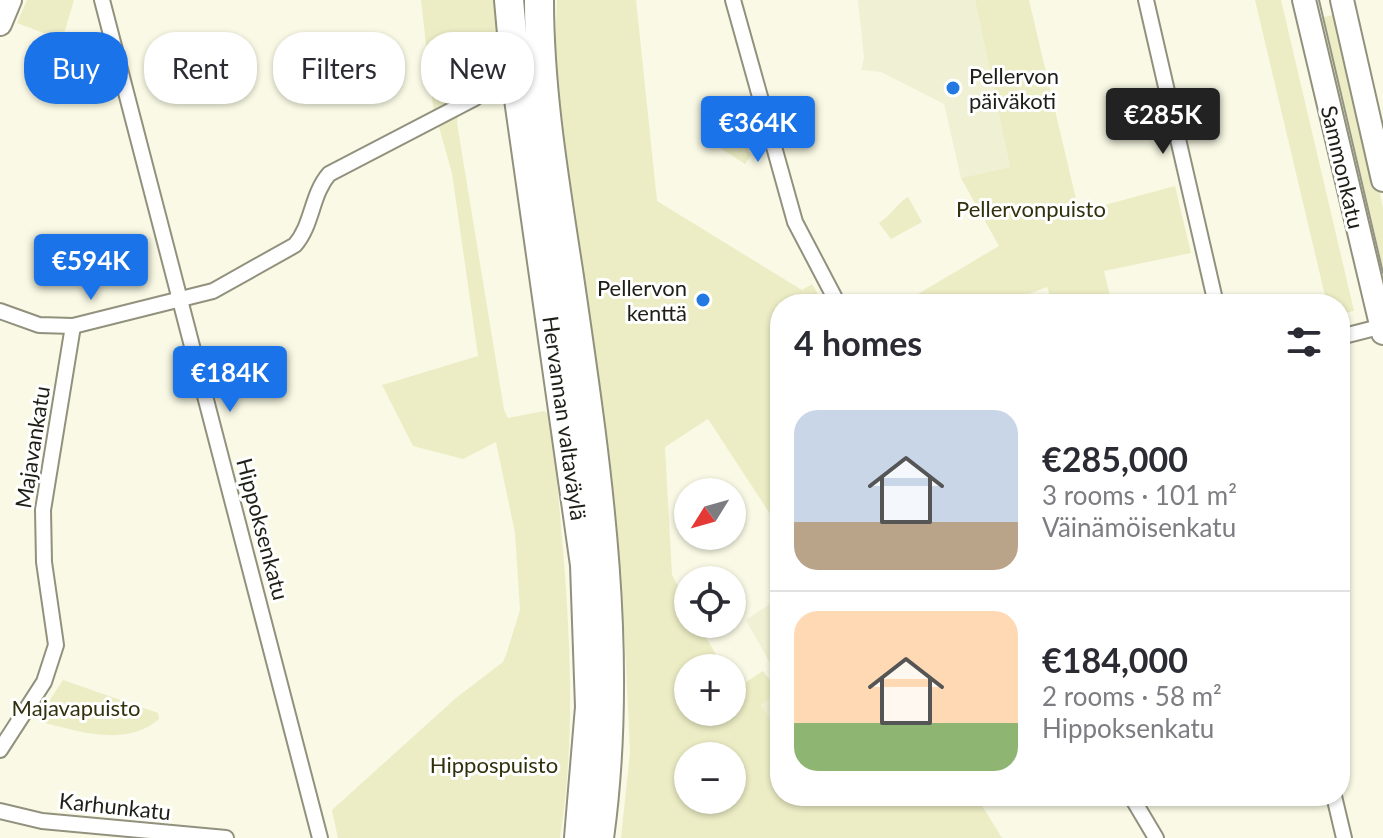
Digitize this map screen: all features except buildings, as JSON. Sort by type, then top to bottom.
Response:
[{"type":"highway","name":"Hervannan valtaväylä","points":[[509,0],[516,78],[585,565],[590,707],[579,838]]},
{"type":"highway","name":"Hervannan valtaväylä","points":[[539,0],[548,133],[606,564],[610,711],[599,838]]},
{"type":"main road","name":"Sammonkatu","points":[[1304,0],[1382,328]]},
{"type":"main road","name":"Sammonkatu","points":[[1342,0],[1383,180]]},
{"type":"street","name":"Hippoksenkatu","points":[[102,0],[320,838]]},
{"type":"street","points":[[733,0],[795,222],[833,294]]},
{"type":"street","points":[[1146,0],[1214,294]]},
{"type":"street","points":[[0,311],[39,325],[73,326],[223,287],[295,245],[304,235],[318,187],[329,174],[463,104]]},
{"type":"street","name":"Majavankatu","points":[[0,750],[44,682],[56,645],[44,562],[43,510],[73,326]]},
{"type":"street","points":[[1350,335],[1382,328]]},
{"type":"street","points":[[1137,806],[1156,838]]},
{"type":"street","points":[[1336,806],[1344,838]]},
{"type":"street","name":"Karhunkatu","points":[[0,811],[42,821],[226,838]]},
{"type":"shaded area","name":"Pellervon päiväkoti","points":[[858,0],[975,0],[1010,167],[961,178],[944,104],[881,72],[861,70],[864,58]]},
{"type":"shaded area","points":[[770,604],[770,663],[746,620]]},
{"type":"shaded area","points":[[770,699],[770,718],[761,705]]},
{"type":"green space","points":[[27,0],[74,0],[64,32],[41,32],[17,23]]},
{"type":"green space","name":"Hippospuisto","points":[[421,0],[496,0],[499,32],[425,32]]},
{"type":"green space","points":[[557,0],[636,0],[657,201],[802,290],[812,284],[818,294],[770,294],[770,514],[708,419],[665,447],[674,579],[674,638],[706,638],[716,654],[674,654],[674,726],[746,726],[746,682],[763,671],[770,680],[770,699],[761,705],[770,718],[770,806],[982,806],[1002,838],[621,838],[630,752],[617,541],[554,85]]},
{"type":"green space","name":"Pellervonpuisto","points":[[975,0],[1029,0],[1079,212],[1175,186],[1191,253],[1104,271],[1110,294],[1049,294],[1047,287],[1029,294],[918,294],[999,246],[961,178],[1010,167]]},
{"type":"green space","points":[[1255,0],[1281,0],[1354,311],[1350,312],[1350,294],[1325,294]]},
{"type":"green space","points":[[1340,13],[1383,208],[1383,288],[1313,20]]},
{"type":"green space","name":"Hippospuisto","points":[[459,104],[457,123],[504,410],[508,418],[544,411],[551,416],[565,574],[570,680],[570,733],[560,838],[338,838],[332,810],[456,698],[503,662],[520,610],[515,533],[496,442],[463,459],[413,446],[382,385],[478,356],[452,173],[433,106]]},
{"type":"green space","points":[[743,121],[747,135],[743,137],[751,155],[745,164],[717,146],[720,127]]},
{"type":"green space","points":[[908,197],[922,222],[891,239],[879,223]]},
{"type":"green space","name":"Majavapuisto","points":[[63,680],[158,713],[159,719],[146,728],[118,735],[88,733],[45,723],[40,715]]},
{"type":"tram line","points":[[1319,0],[1383,273]]},
{"type":"place","name":"Pellervon päiväkoti","points":[[953,88]]},
{"type":"place","name":"Pellervon kenttä","points":[[703,300]]}]
